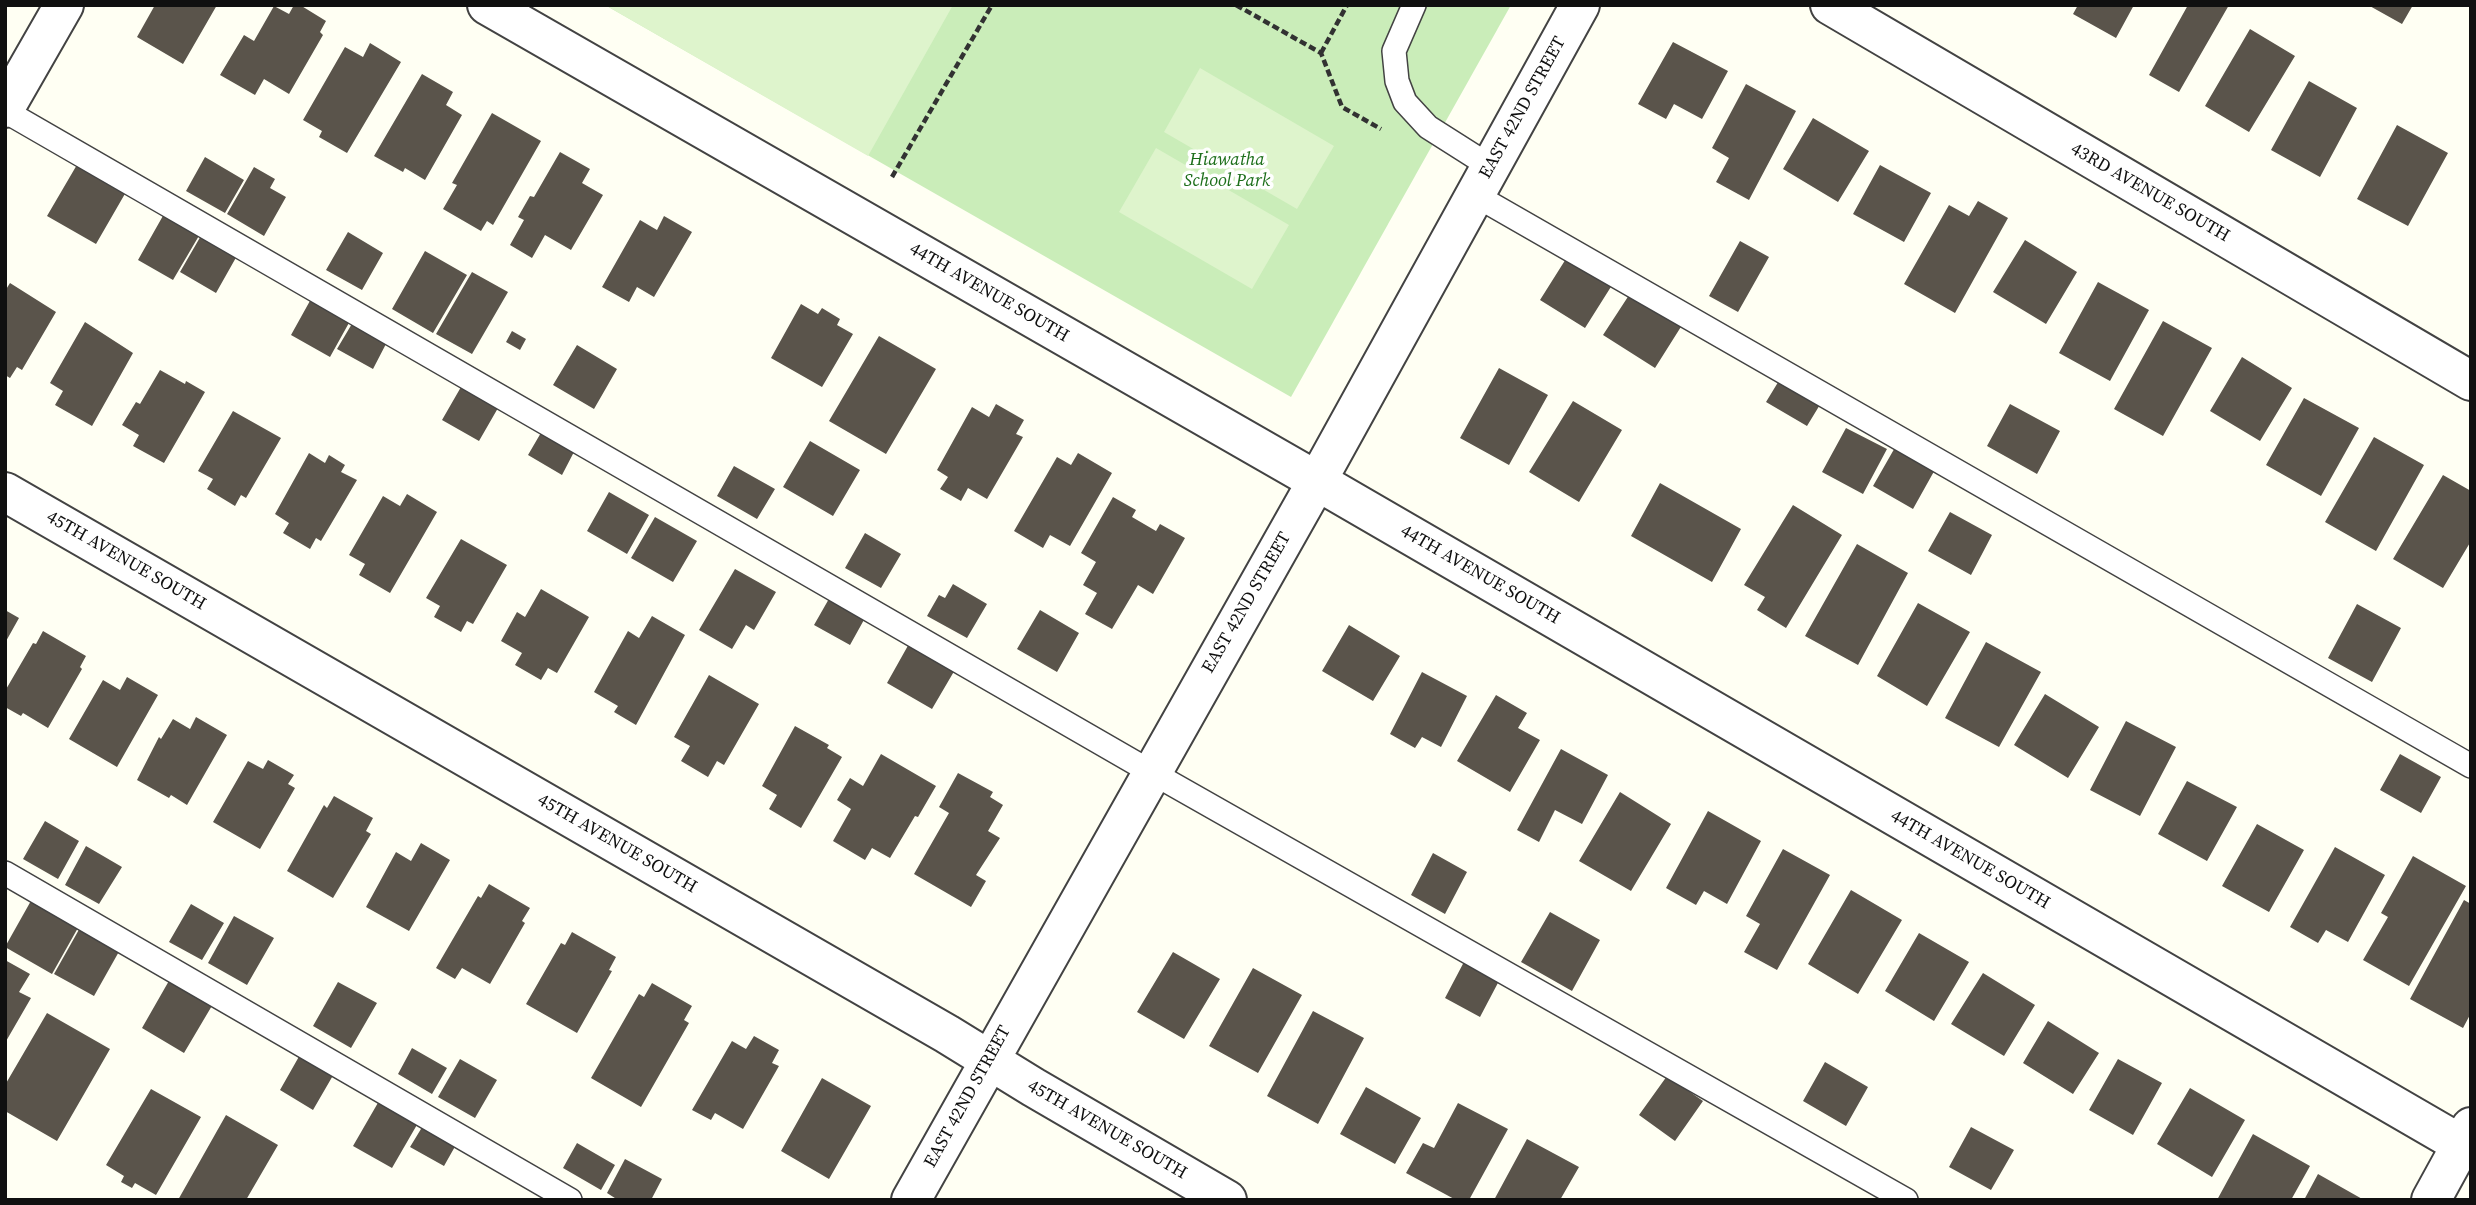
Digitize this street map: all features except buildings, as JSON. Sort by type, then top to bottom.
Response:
[{"type":"street","points":[[5,110],[64,5]]},
{"type":"street","name":"44TH AVENUE SOUTH","points":[[487,5],[2468,1141]]},
{"type":"street","name":"EAST 42ND STREET","points":[[911,1200],[1317,481],[1580,5]]},
{"type":"street","name":"43RD AVENUE SOUTH","points":[[1830,5],[2471,381]]},
{"type":"street","name":"45TH AVENUE SOUTH","points":[[5,492],[935,1027],[989,1062],[1227,1200]]},
{"type":"street","points":[[2431,1200],[2468,1141]]},
{"type":"lane","points":[[1414,5],[1394,51],[1397,81],[1405,102],[1483,181],[2471,766]]},
{"type":"lane","points":[[5,110],[1151,772],[1906,1200]]},
{"type":"lane","points":[[5,873],[570,1200]]},
{"type":"path","points":[[892,177],[992,5]]},
{"type":"path","points":[[1236,5],[1321,53],[1342,107],[1389,134]]},
{"type":"path","points":[[1321,53],[1347,5]]},
{"type":"green space","name":"Hiawatha School Park","points":[[605,5],[1511,5],[1291,397]]},
{"type":"green space","points":[[605,5],[953,5],[868,156]]},
{"type":"green space","points":[[1200,68],[1334,146],[1297,209],[1164,132]]},
{"type":"green space","points":[[1156,148],[1289,225],[1252,289],[1119,212]]}]
